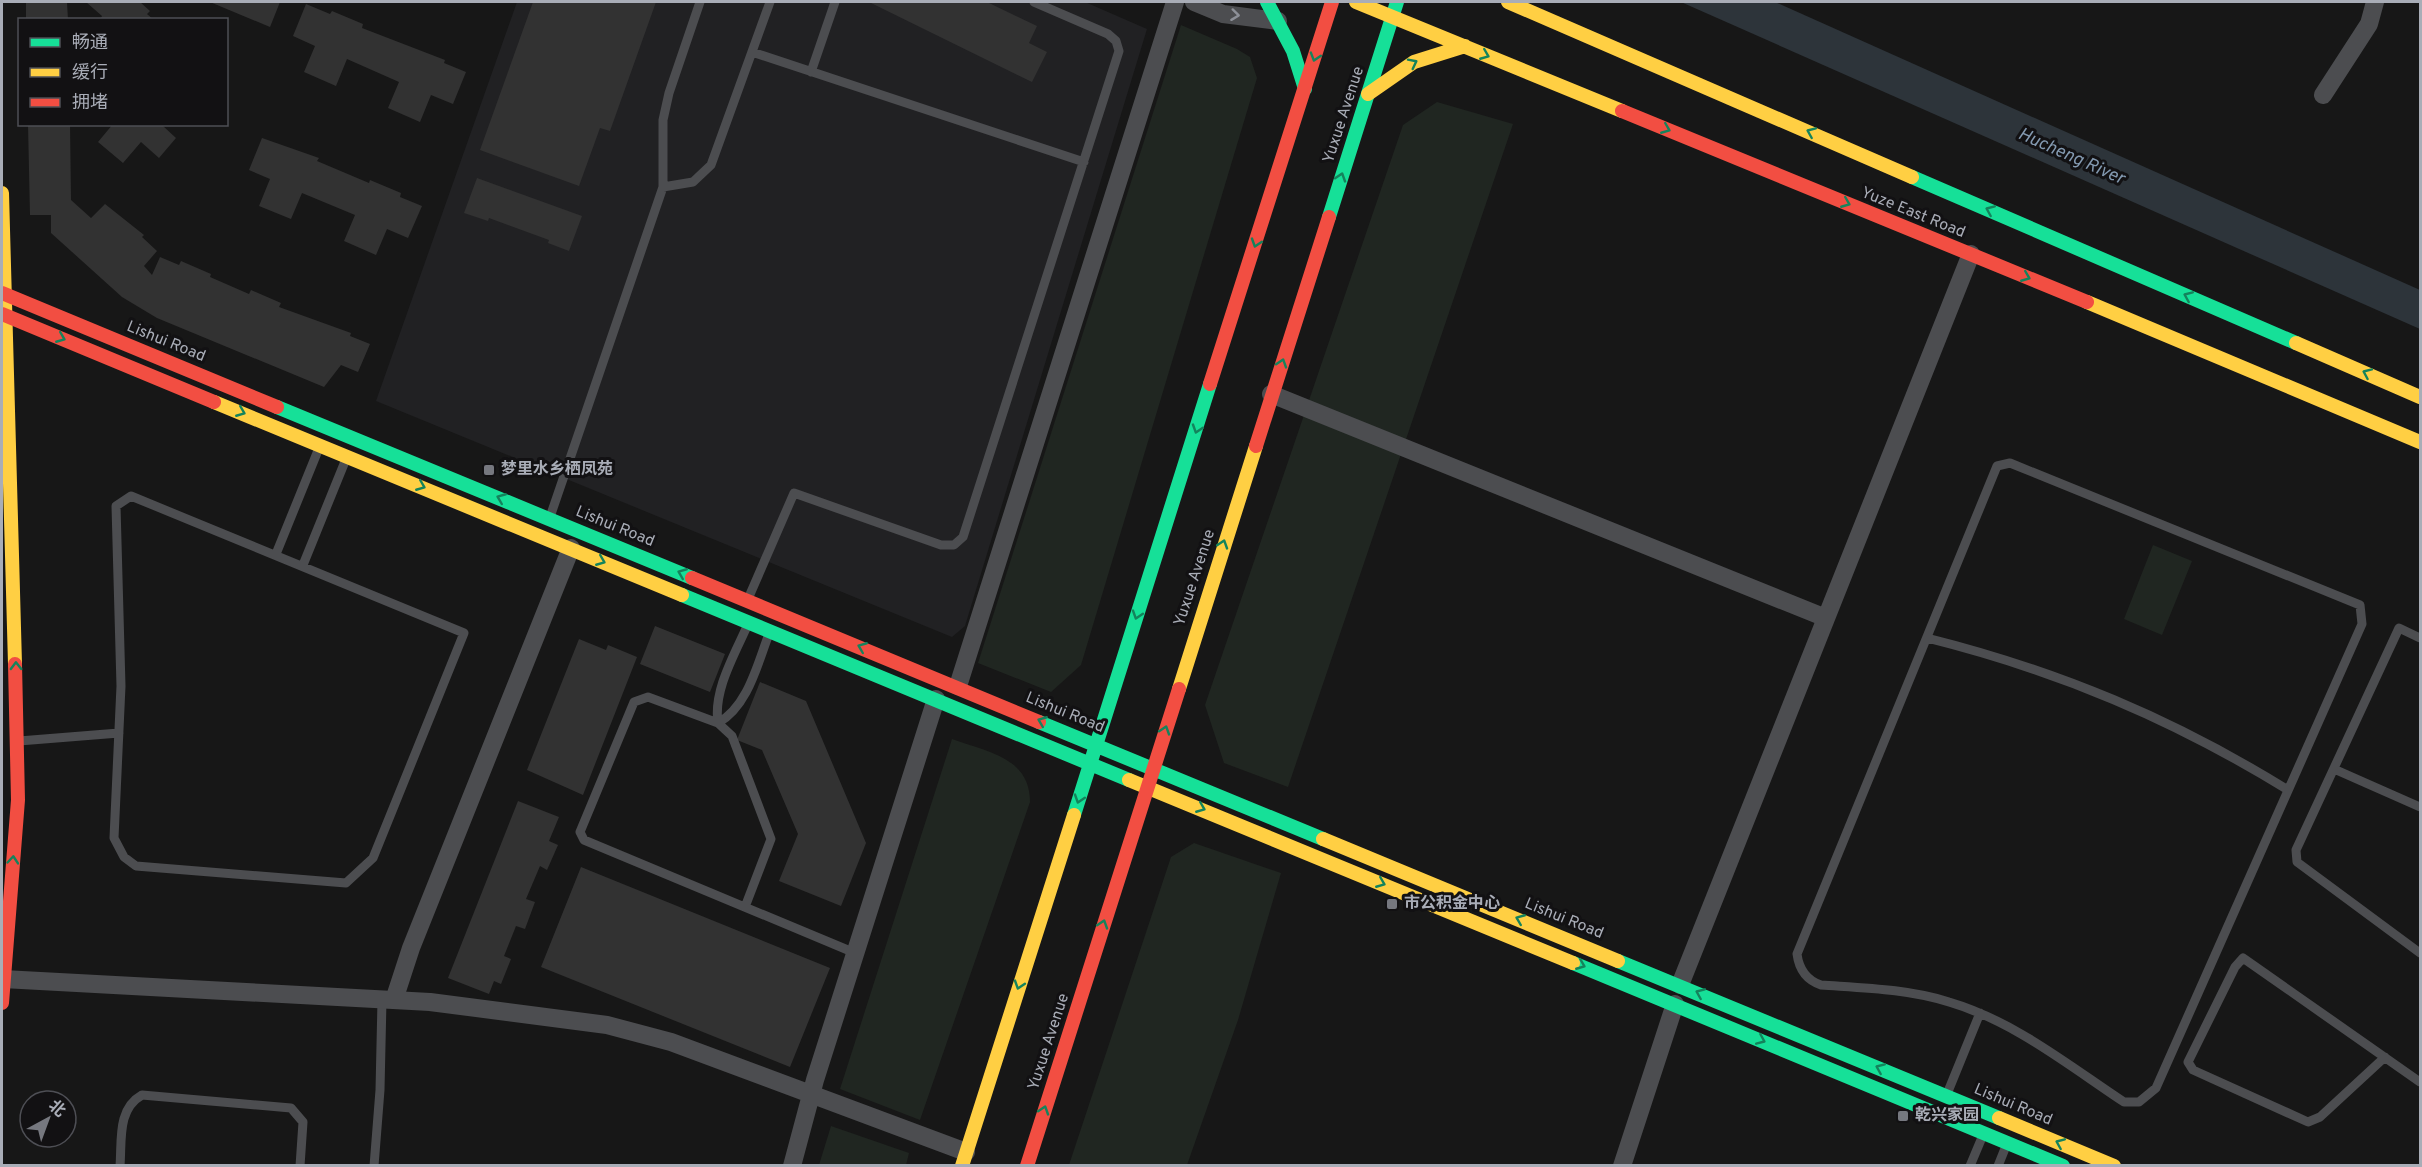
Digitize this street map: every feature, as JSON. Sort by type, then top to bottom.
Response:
[{"type":"main road","points":[[1267,2],[1293,51],[1305,89]]},
{"type":"main road","points":[[964,1159],[1332,2]]},
{"type":"main road","name":"Yuze East Road","points":[[1356,2],[1971,254],[2421,442]]},
{"type":"main road","name":"Yuxue Avenue","points":[[1027,1166],[1397,2]]},
{"type":"main road","name":"Yuze East Road","points":[[1508,2],[2421,397]]},
{"type":"main road","points":[[1368,94],[1414,62],[1465,46]]},
{"type":"main road","points":[[2,193],[18,800],[2,1002]]},
{"type":"main road","name":"Lishui Road","points":[[3,294],[958,686],[2114,1166]]},
{"type":"main road","points":[[4,315],[771,630],[2063,1166]]},
{"type":"street","points":[[958,686],[1175,2]]},
{"type":"street","points":[[1194,2],[1223,14],[1278,21]]},
{"type":"street","points":[[2324,95],[2369,24],[2375,2]]},
{"type":"street","points":[[1680,985],[1971,254]]},
{"type":"street","points":[[1271,394],[1826,618]]},
{"type":"street","points":[[388,1000],[411,948],[571,548]]},
{"type":"street","points":[[792,1166],[811,1095],[936,699]]},
{"type":"street","points":[[3,979],[430,1002],[607,1025],[670,1042],[811,1095],[964,1159]]},
{"type":"street","points":[[1622,1166],[1675,1004]]},
{"type":"lane","points":[[550,518],[663,187],[663,120],[669,93],[700,2]]},
{"type":"lane","points":[[663,187],[693,182],[711,165],[770,2]]},
{"type":"lane","points":[[811,72],[835,2]]},
{"type":"lane","points":[[748,600],[794,493],[941,544],[954,545],[963,537],[1118,57],[1118,45],[1108,34],[1034,2]]},
{"type":"lane","points":[[752,52],[1084,162]]},
{"type":"lane","points":[[276,554],[321,445]]},
{"type":"lane","points":[[303,566],[348,456]]},
{"type":"lane","points":[[2010,463],[2360,605],[2362,624],[2288,790],[2156,1088],[2146,1098],[2124,1102],[2026,1036],[1980,1013],[1921,995],[1821,985],[1808,978],[1798,960],[1797,954],[1997,466],[2010,463]]},
{"type":"lane","points":[[137,496],[303,566],[464,633],[373,858],[346,883],[136,866],[129,862],[119,851],[114,838],[121,686],[116,506],[126,498],[137,496]]},
{"type":"lane","points":[[718,723],[717,704],[721,688],[748,621]]},
{"type":"lane","points":[[2421,638],[2399,628],[2296,850],[2297,861],[2421,953]]},
{"type":"lane","points":[[718,723],[735,711],[743,698],[771,630]]},
{"type":"lane","points":[[1927,638],[2016,662],[2103,693],[2198,737],[2288,790]]},
{"type":"lane","points":[[745,907],[770,847],[770,834],[732,736],[718,723],[648,697],[634,702],[580,832],[584,840],[855,953]]},
{"type":"lane","points":[[17,741],[119,733]]},
{"type":"lane","points":[[2334,769],[2421,807]]},
{"type":"lane","points":[[2385,1057],[2320,1117],[2308,1122],[2193,1070],[2188,1062],[2235,967],[2243,958],[2421,1082]]},
{"type":"lane","points":[[374,1166],[388,1000]]},
{"type":"lane","points":[[1946,1096],[1980,1013]]},
{"type":"lane","points":[[120,1166],[124,1115],[132,1100],[142,1095],[291,1108],[303,1122],[300,1166]]},
{"type":"lane","points":[[1970,1166],[1984,1132]]},
{"type":"lane","points":[[1998,1166],[2007,1142]]},
{"type":"shaded area","points":[[517,2],[1085,2],[1147,29],[965,626],[952,637],[376,401]]},
{"type":"shaded area","points":[[1181,25],[1250,57],[1257,78],[1081,665],[1051,692],[978,663]]},
{"type":"shaded area","points":[[1437,102],[1513,124],[1288,787],[1224,763],[1205,705],[1403,125]]},
{"type":"shaded area","points":[[2153,545],[2192,561],[2162,635],[2124,619]]},
{"type":"shaded area","points":[[952,739],[1004,758],[1015,766],[1023,775],[1028,787],[1030,802],[920,1120],[840,1089]]},
{"type":"shaded area","points":[[1194,843],[1281,873],[1238,1020],[1187,1165],[1069,1165],[1171,857]]},
{"type":"shaded area","points":[[831,1126],[909,1153],[906,1165],[819,1165]]},
{"type":"water","name":"Hucheng River","points":[[1681,2],[1775,2],[2420,290],[2420,329]]},
{"type":"building","points":[[26,2],[67,2],[68,18],[26,18]]},
{"type":"building","points":[[86,2],[140,2],[150,11],[147,14],[152,18],[101,18],[102,16]]},
{"type":"building","points":[[210,2],[280,2],[270,27]]},
{"type":"building","points":[[533,2],[656,2],[610,131],[600,128],[579,186],[480,150]]},
{"type":"building","points":[[869,2],[987,2],[1037,26],[1029,43],[1047,52],[1032,82]]},
{"type":"building","points":[[306,4],[330,14],[332,11],[363,24],[362,28],[445,60],[444,63],[466,72],[453,104],[431,95],[420,122],[388,108],[399,82],[347,59],[336,86],[304,72],[315,46],[293,36]]},
{"type":"building","points":[[28,126],[70,126],[71,200],[91,218],[105,204],[144,235],[142,237],[157,251],[144,266],[152,275],[160,257],[179,265],[181,261],[211,274],[210,277],[249,294],[251,290],[281,303],[279,307],[351,333],[350,336],[370,344],[358,372],[341,365],[324,387],[157,318],[122,297],[51,233],[51,215],[30,215]]},
{"type":"building","points":[[111,126],[163,126],[176,138],[159,158],[141,142],[123,163],[98,142]]},
{"type":"building","points":[[262,138],[319,158],[317,161],[369,183],[370,180],[401,193],[400,197],[422,206],[408,238],[387,229],[376,255],[344,241],[355,215],[302,193],[291,219],[259,206],[270,179],[249,170]]},
{"type":"building","points":[[477,178],[582,216],[569,251],[548,243],[549,240],[489,218],[488,221],[464,213]]},
{"type":"building","points":[[655,626],[725,654],[710,692],[640,664]]},
{"type":"building","points":[[579,639],[606,650],[608,645],[637,657],[583,795],[527,770]]},
{"type":"building","points":[[760,682],[806,701],[866,843],[841,906],[779,881],[798,834],[762,750],[737,740]]},
{"type":"building","points":[[518,801],[559,817],[549,841],[558,845],[547,870],[540,866],[526,899],[535,902],[525,929],[516,926],[504,956],[511,959],[501,984],[494,981],[489,994],[448,978]]},
{"type":"building","points":[[581,867],[830,968],[790,1067],[541,967]]},
{"type":"traffic: fast","points":[[1267,2],[1293,51],[1305,89]]},
{"type":"traffic: fast","points":[[1329,217],[1397,2]]},
{"type":"traffic: fast","points":[[1912,177],[2296,343]]},
{"type":"traffic: fast","points":[[1074,815],[1210,384]]},
{"type":"traffic: fast","points":[[277,407],[692,578]]},
{"type":"traffic: fast","points":[[682,595],[1129,780]]},
{"type":"traffic: fast","points":[[1039,722],[1323,839]]},
{"type":"traffic: fast","points":[[1618,961],[1999,1118]]},
{"type":"traffic: fast","points":[[1573,963],[2063,1166]]},
{"type":"traffic: slow","points":[[1356,2],[1622,111]]},
{"type":"traffic: slow","points":[[1508,2],[1912,177]]},
{"type":"traffic: slow","points":[[1368,94],[1414,62],[1465,46]]},
{"type":"traffic: slow","points":[[2,193],[15,664]]},
{"type":"traffic: slow","points":[[2087,302],[2420,442]]},
{"type":"traffic: slow","points":[[2296,343],[2420,397]]},
{"type":"traffic: slow","points":[[214,402],[682,595]]},
{"type":"traffic: slow","points":[[1179,689],[1256,446]]},
{"type":"traffic: slow","points":[[1129,780],[1573,963]]},
{"type":"traffic: slow","points":[[962,1166],[1074,815]]},
{"type":"traffic: slow","points":[[1323,839],[1618,961]]},
{"type":"traffic: slow","points":[[1999,1118],[2114,1166]]},
{"type":"traffic: jam","points":[[1210,384],[1332,2]]},
{"type":"traffic: jam","points":[[1622,111],[2087,302]]},
{"type":"traffic: jam","points":[[1256,446],[1329,217]]},
{"type":"traffic: jam","points":[[2,293],[277,407]]},
{"type":"traffic: jam","points":[[2,314],[214,402]]},
{"type":"traffic: jam","points":[[692,578],[1039,722]]},
{"type":"traffic: jam","points":[[2,1003],[18,800],[15,664]]},
{"type":"traffic: jam","points":[[1027,1166],[1179,689]]},
{"type":"place","name":"梦里水乡栖凤苑","points":[[489,470]]},
{"type":"place","name":"市公积金中心","points":[[1392,904]]},
{"type":"place","name":"乾兴家园","points":[[1903,1116]]}]
